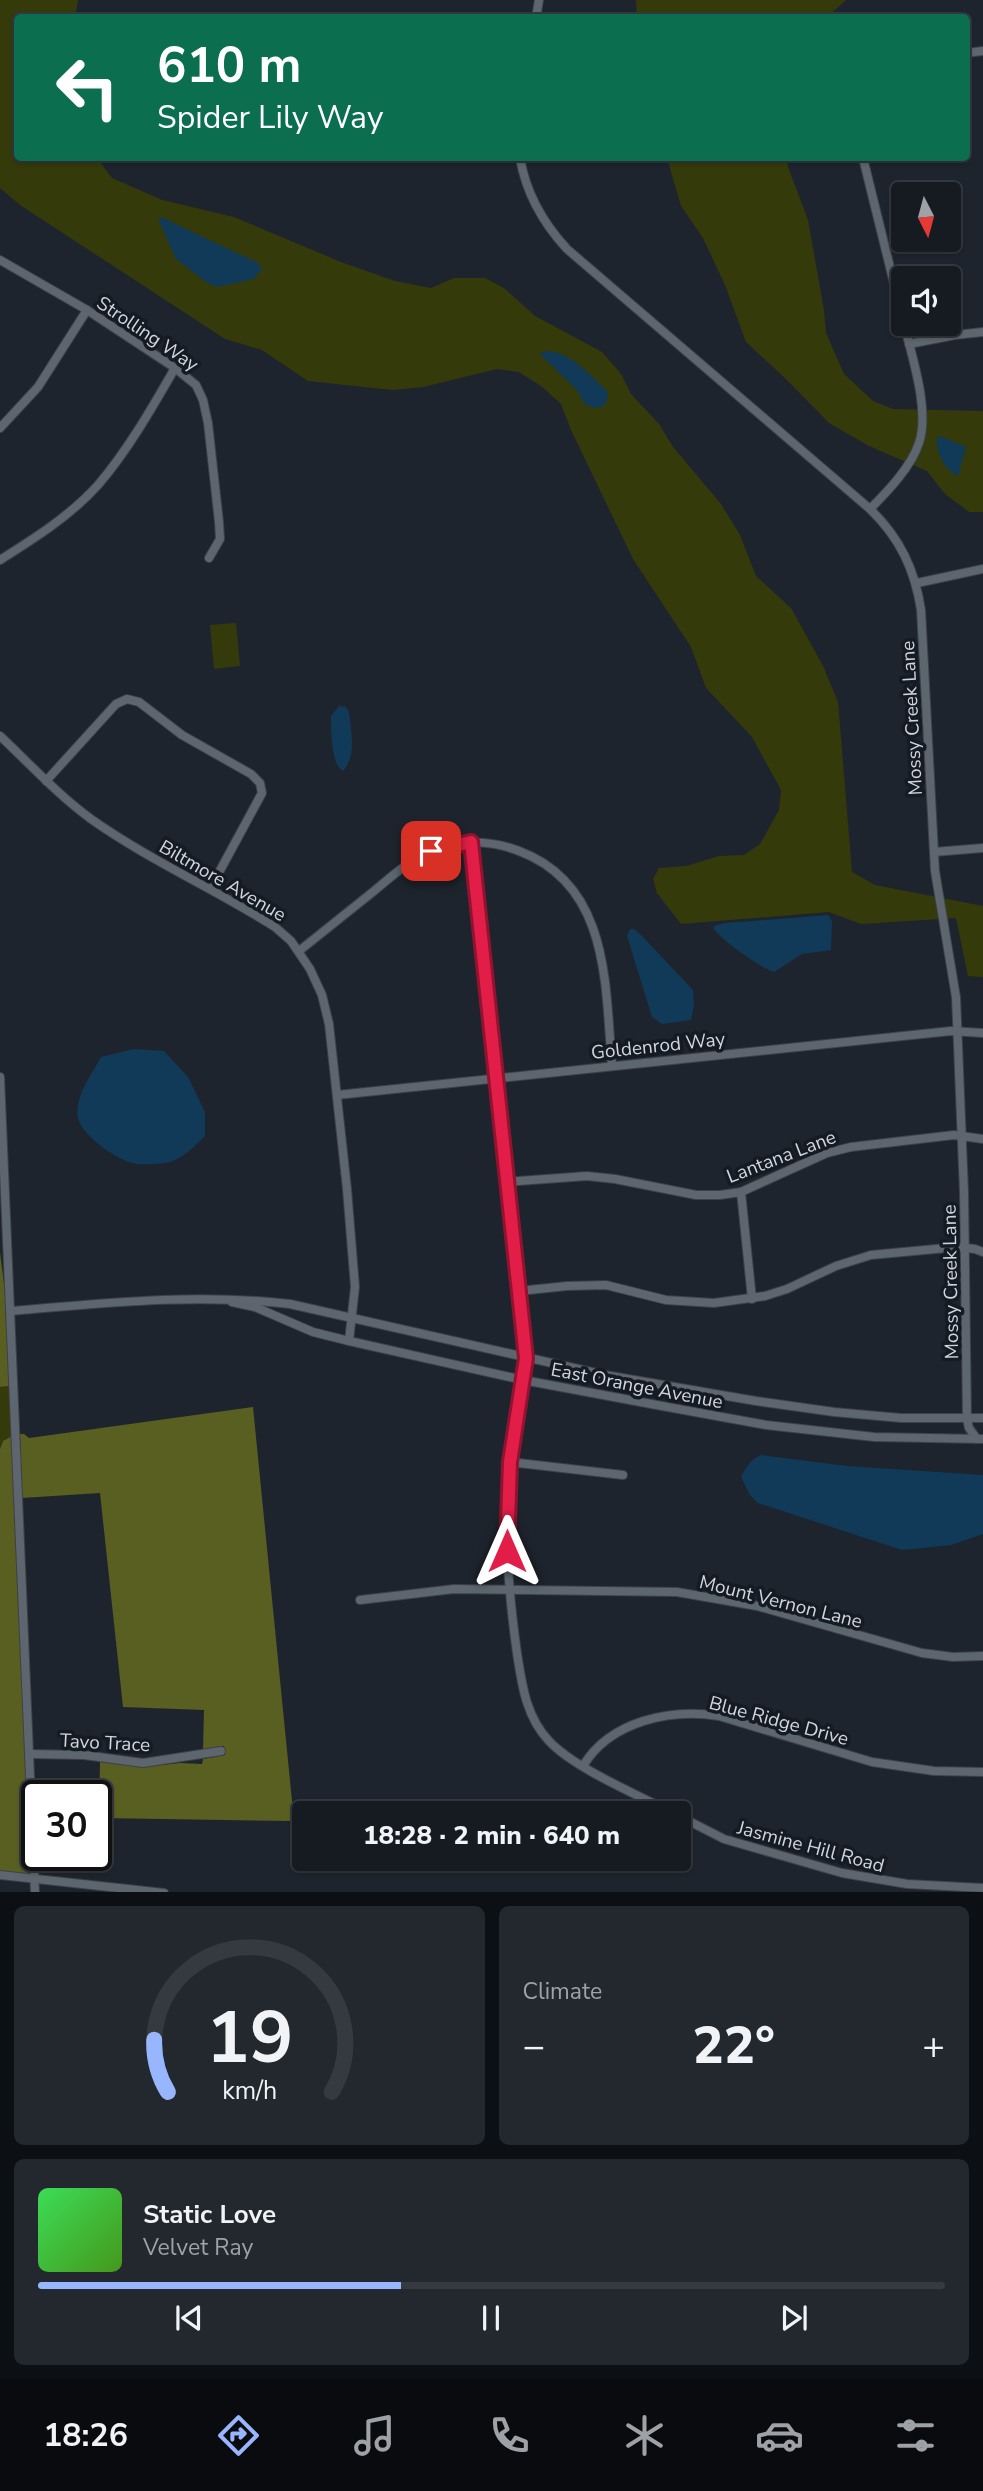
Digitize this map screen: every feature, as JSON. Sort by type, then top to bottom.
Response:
[{"type":"street","name":"Mossy Creek Lane","points":[[521,161],[538,210],[571,253],[870,509],[898,541],[917,583],[921,610],[934,852],[955,980],[962,1135],[967,1419],[969,1428],[980,1439]]},
{"type":"street","points":[[864,161],[891,273]]},
{"type":"street","name":"Strolling Way","points":[[0,260],[87,310],[175,368],[196,385],[204,400],[208,423],[220,539],[209,558]]},
{"type":"street","points":[[0,428],[38,387],[87,310]]},
{"type":"street","points":[[909,344],[983,332]]},
{"type":"street","points":[[870,509],[906,466],[919,443],[922,408],[907,336]]},
{"type":"street","points":[[0,560],[47,531],[98,485],[137,431],[175,368]]},
{"type":"street","points":[[917,583],[983,569]]},
{"type":"street","points":[[46,781],[116,704],[127,699],[139,702],[182,735],[250,774],[260,783],[262,793],[210,889]]},
{"type":"street","name":"Biltmore Avenue","points":[[0,736],[70,802],[114,835],[275,927],[299,951],[317,981],[326,1007],[337,1095],[355,1287],[349,1341]]},
{"type":"street","points":[[471,842],[526,1358],[510,1462],[507,1512],[509,1589],[522,1682],[532,1717],[555,1747],[583,1766],[650,1801]]},
{"type":"street","points":[[299,951],[417,858],[446,846],[471,842],[498,844],[526,853],[568,883],[591,921],[598,940],[612,1066]]},
{"type":"street","points":[[934,852],[983,848]]},
{"type":"street","name":"Goldenrod Way","points":[[337,1095],[958,1031],[983,1033]]},
{"type":"street","points":[[0,1077],[35,1892]]},
{"type":"street","name":"Lantana Lane","points":[[506,1182],[587,1176],[615,1178],[696,1195],[741,1192],[827,1153],[851,1147],[962,1135],[983,1139]]},
{"type":"street","points":[[741,1192],[752,1299]]},
{"type":"street","points":[[519,1291],[606,1285],[653,1298],[692,1303],[752,1299],[787,1289],[836,1266],[863,1257],[965,1248],[983,1252]]},
{"type":"street","name":"East Orange Avenue","points":[[211,1298],[255,1307],[313,1332],[349,1341],[523,1380],[766,1425],[874,1437],[980,1439]]},
{"type":"street","name":"East Orange Avenue","points":[[11,1311],[128,1301],[211,1298],[290,1304],[526,1358],[756,1401],[901,1418],[983,1418]]},
{"type":"street","points":[[510,1462],[623,1475]]},
{"type":"street","name":"Mount Vernon Lane","points":[[360,1600],[454,1589],[646,1590],[693,1594],[757,1606],[922,1653],[953,1657],[983,1656]]},
{"type":"street","name":"Blue Ridge Drive","points":[[583,1766],[596,1749],[624,1729],[663,1716],[691,1713],[719,1716],[872,1762],[934,1771],[983,1772]]},
{"type":"street","name":"Tavo Trace","points":[[29,1754],[84,1755],[143,1763],[221,1751]]},
{"type":"street","name":"Jasmine Hill Road","points":[[691,1822],[724,1839],[842,1873],[907,1884],[983,1888]]},
{"type":"street","points":[[0,1875],[163,1892]]},
{"type":"green space","points":[[0,0],[78,0],[76,14],[14,14],[14,161],[99,161],[112,178],[162,200],[234,217],[341,262],[395,281],[431,288],[454,278],[485,278],[504,288],[535,316],[602,352],[621,374],[631,394],[659,424],[673,447],[721,504],[740,535],[756,576],[791,608],[823,666],[838,702],[852,872],[875,885],[983,906],[983,977],[968,976],[956,918],[861,924],[829,912],[681,924],[657,893],[653,879],[659,868],[686,866],[719,856],[744,855],[760,844],[779,810],[781,790],[752,737],[706,688],[691,647],[633,559],[561,404],[541,386],[519,372],[497,369],[423,387],[392,390],[308,381],[262,350],[225,339],[20,205],[0,188]]},
{"type":"green space","points":[[636,0],[846,0],[830,14],[637,14]]},
{"type":"green space","points":[[668,161],[787,161],[808,220],[826,333],[844,374],[873,401],[893,409],[983,411],[983,512],[969,512],[945,494],[927,471],[869,446],[829,423],[746,342],[725,285],[703,238],[681,206]]},
{"type":"green space","points":[[236,623],[240,666],[214,669],[210,625]]},
{"type":"green space","points":[[0,1252],[6,1300],[10,1386],[0,1387]]},
{"type":"green space","points":[[10,1386],[12,1436],[3,1441],[0,1449],[0,1387]]},
{"type":"green space","points":[[253,1407],[292,1821],[112,1818],[112,1780],[100,1780],[100,1762],[143,1767],[180,1763],[202,1764],[203,1759],[225,1755],[224,1746],[203,1750],[204,1710],[123,1707],[100,1493],[22,1498],[20,1434],[29,1438]]},
{"type":"green space","points":[[12,1436],[26,1780],[21,1780],[21,1871],[30,1871],[30,1874],[0,1871],[0,1449],[3,1441]]},
{"type":"water","points":[[161,217],[258,263],[262,269],[254,279],[217,287],[206,282],[176,259],[159,221]]},
{"type":"water","points":[[544,351],[563,355],[587,371],[608,392],[607,401],[602,407],[593,408],[584,403],[577,390],[540,354]]},
{"type":"water","points":[[940,436],[966,447],[958,476],[945,466],[940,455],[937,438]]},
{"type":"water","points":[[339,706],[346,707],[349,712],[352,735],[352,751],[343,771],[336,762],[332,738],[331,716]]},
{"type":"water","points":[[828,915],[832,921],[831,950],[802,954],[774,972],[742,953],[714,929],[714,926],[725,923]]},
{"type":"water","points":[[630,929],[642,936],[693,990],[691,1020],[662,1024],[652,1017],[627,936]]},
{"type":"water","points":[[134,1049],[164,1051],[188,1077],[205,1112],[205,1136],[184,1155],[170,1162],[129,1162],[102,1147],[86,1132],[78,1118],[81,1094],[101,1057]]},
{"type":"water","points":[[761,1455],[847,1466],[983,1475],[983,1534],[951,1545],[902,1550],[758,1503],[750,1495],[741,1477],[749,1464]]},
{"type":"route","points":[[431,851],[471,842],[526,1358],[510,1462],[507,1551]]}]
